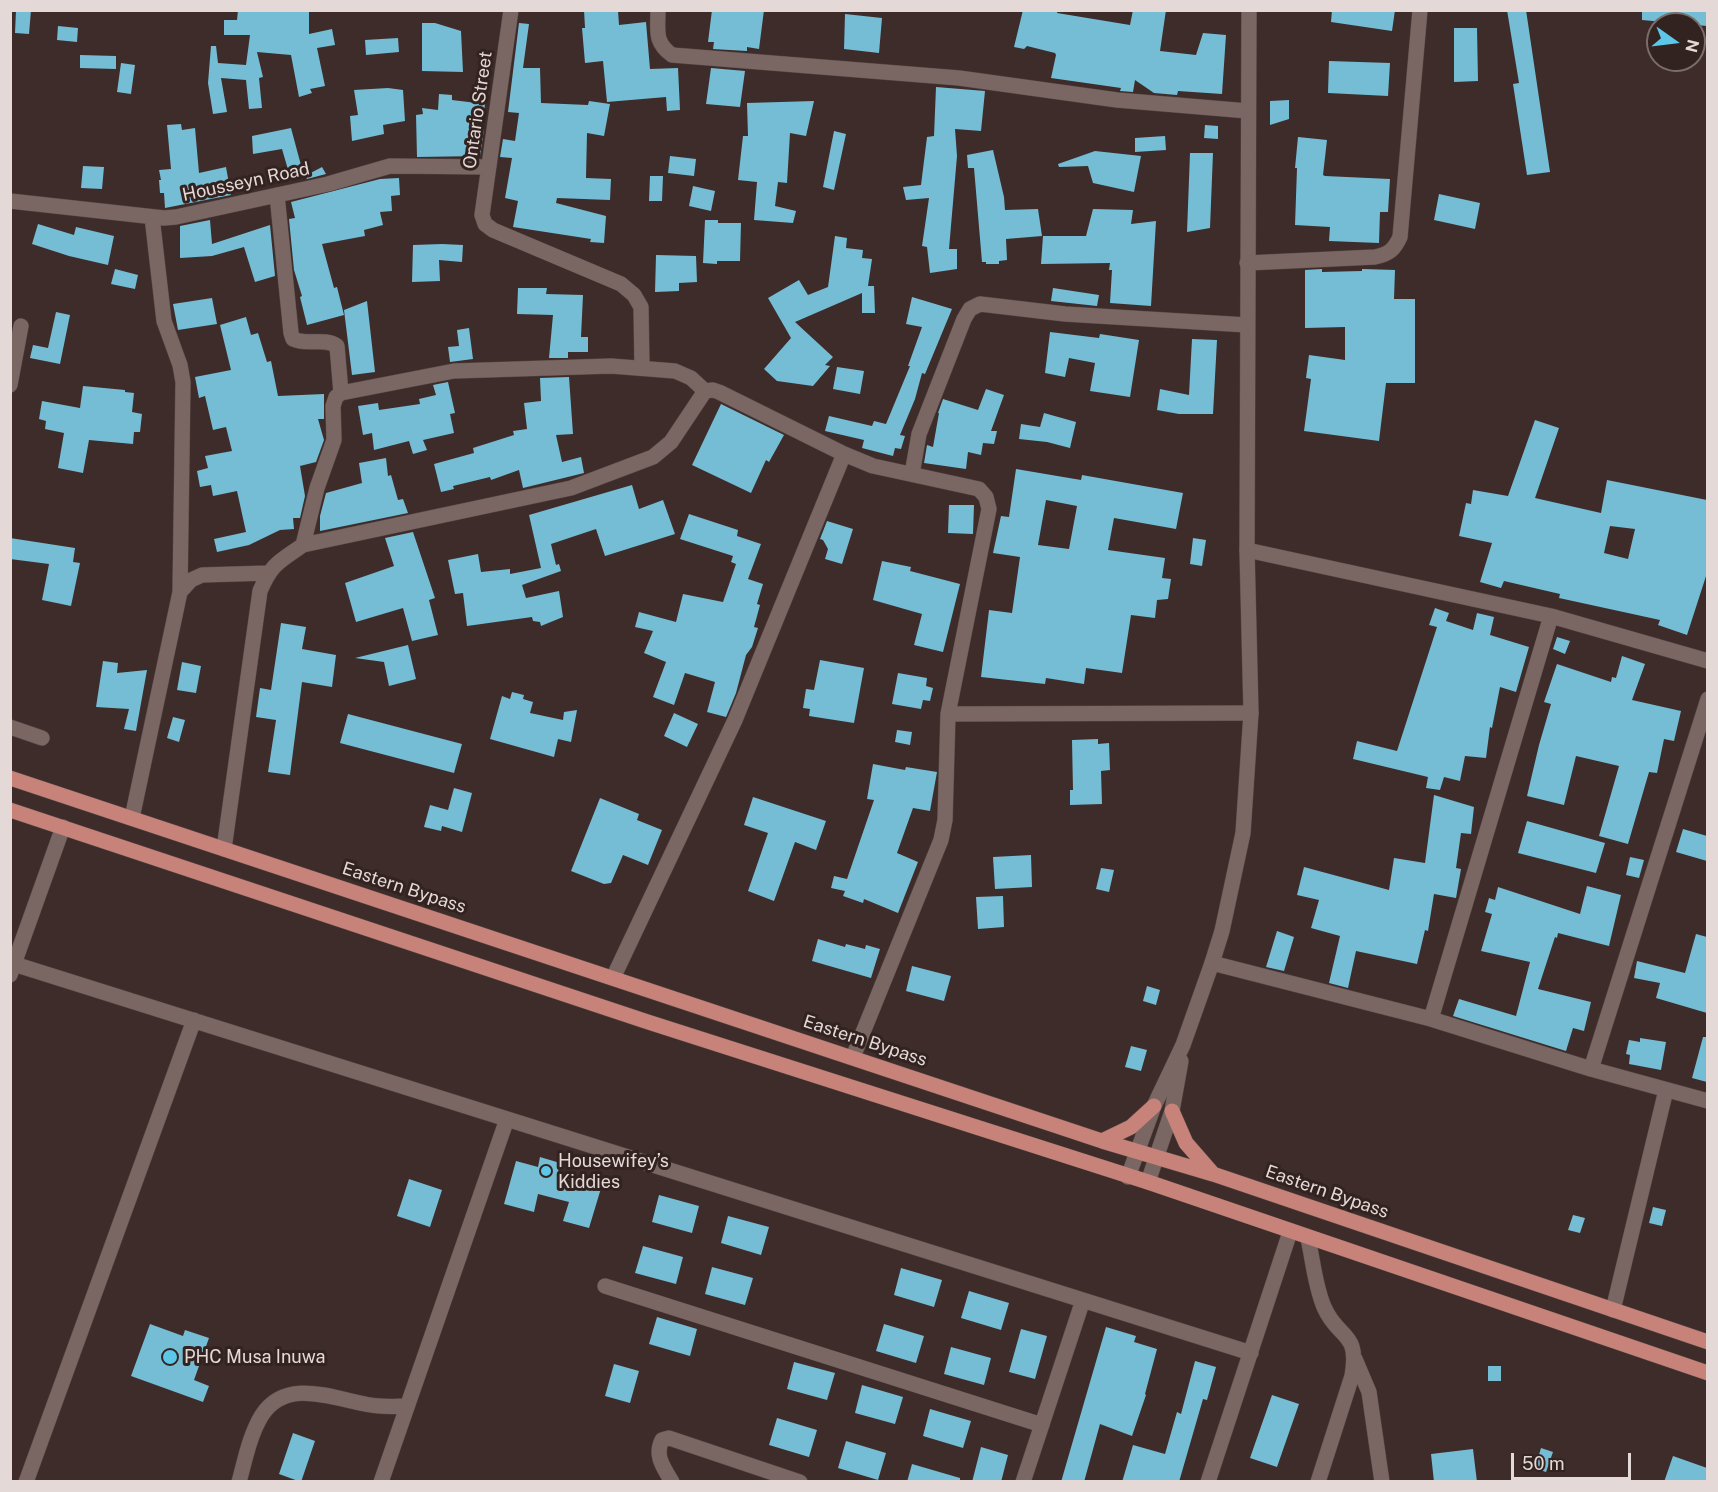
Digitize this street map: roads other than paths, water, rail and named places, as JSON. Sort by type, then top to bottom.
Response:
[{"type":"main road","name":"Eastern Bypass","points":[[10,778],[1102,1141],[1213,1174],[1707,1342]]},
{"type":"main road","points":[[10,810],[648,1022],[1148,1182],[1707,1372]]},
{"type":"main road","points":[[1102,1141],[1131,1127],[1154,1106]]},
{"type":"main road","points":[[1172,1111],[1186,1143],[1213,1174]]},
{"type":"street","name":"Ontario Street","points":[[511,10],[482,215],[485,224],[493,230],[621,284],[634,295],[641,307],[642,368]]},
{"type":"street","points":[[658,10],[658,39],[663,49],[672,55],[959,78],[1118,100],[1248,111]]},
{"type":"street","points":[[1128,1177],[1154,1106],[1184,1045],[1212,963],[1222,931],[1243,833],[1251,713],[1247,550],[1249,10]]},
{"type":"street","points":[[1247,263],[1375,258],[1386,255],[1394,249],[1400,237],[1420,10]]},
{"type":"street","name":"Housseyn Road","points":[[10,201],[152,217],[176,217],[328,184],[390,166],[489,167]]},
{"type":"street","points":[[278,195],[291,333],[293,339],[301,343],[330,341],[337,346],[341,393]]},
{"type":"street","points":[[132,818],[180,592],[183,382],[180,365],[164,321],[152,217]]},
{"type":"street","points":[[912,474],[919,434],[964,319],[970,309],[980,304],[1065,314],[1247,325]]},
{"type":"street","points":[[10,385],[21,326]]},
{"type":"street","points":[[303,545],[317,488],[334,440],[333,406],[336,397],[341,393],[454,371],[611,366],[675,371],[692,378],[705,391]]},
{"type":"street","points":[[224,849],[260,591],[268,573],[277,563],[303,545],[571,488],[653,457],[671,442],[705,391],[713,390],[873,466],[980,489],[986,497],[989,509],[948,714],[945,820],[941,840],[852,1058]]},
{"type":"street","points":[[613,978],[735,720],[844,454]]},
{"type":"street","points":[[1247,550],[1551,616],[1707,662]]},
{"type":"street","points":[[180,592],[191,580],[202,575],[268,573]]},
{"type":"street","points":[[1431,1019],[1551,616]]},
{"type":"street","points":[[1591,1069],[1707,699]]},
{"type":"street","points":[[948,714],[1251,713]]},
{"type":"street","points":[[10,727],[42,738]]},
{"type":"street","points":[[63,827],[12,969],[194,1020],[1251,1353]]},
{"type":"street","points":[[1212,963],[1431,1019],[1591,1069],[1707,1101]]},
{"type":"street","points":[[26,1482],[194,1020]]},
{"type":"street","points":[[1148,1182],[1172,1111],[1184,1045]]},
{"type":"street","points":[[1613,1310],[1666,1090]]},
{"type":"street","points":[[381,1482],[507,1119]]},
{"type":"street","points":[[1208,1482],[1290,1232]]},
{"type":"street","points":[[1308,1238],[1319,1293],[1325,1310],[1353,1344],[1355,1359],[1369,1392],[1382,1482]]},
{"type":"street","points":[[605,1286],[1042,1425]]},
{"type":"street","points":[[1023,1482],[1083,1300]]},
{"type":"street","points":[[1318,1482],[1352,1376],[1355,1359]]},
{"type":"street","points":[[239,1482],[251,1440],[262,1415],[275,1401],[293,1393],[313,1392],[385,1408],[406,1406]]},
{"type":"street","points":[[672,1482],[659,1460],[658,1447],[662,1440],[669,1438],[800,1482]]},
{"type":"place","name":"Housewifey’s Kiddies","points":[[546,1171]]},
{"type":"place","name":"PHC Musa Inuwa","points":[[170,1357]]}]
